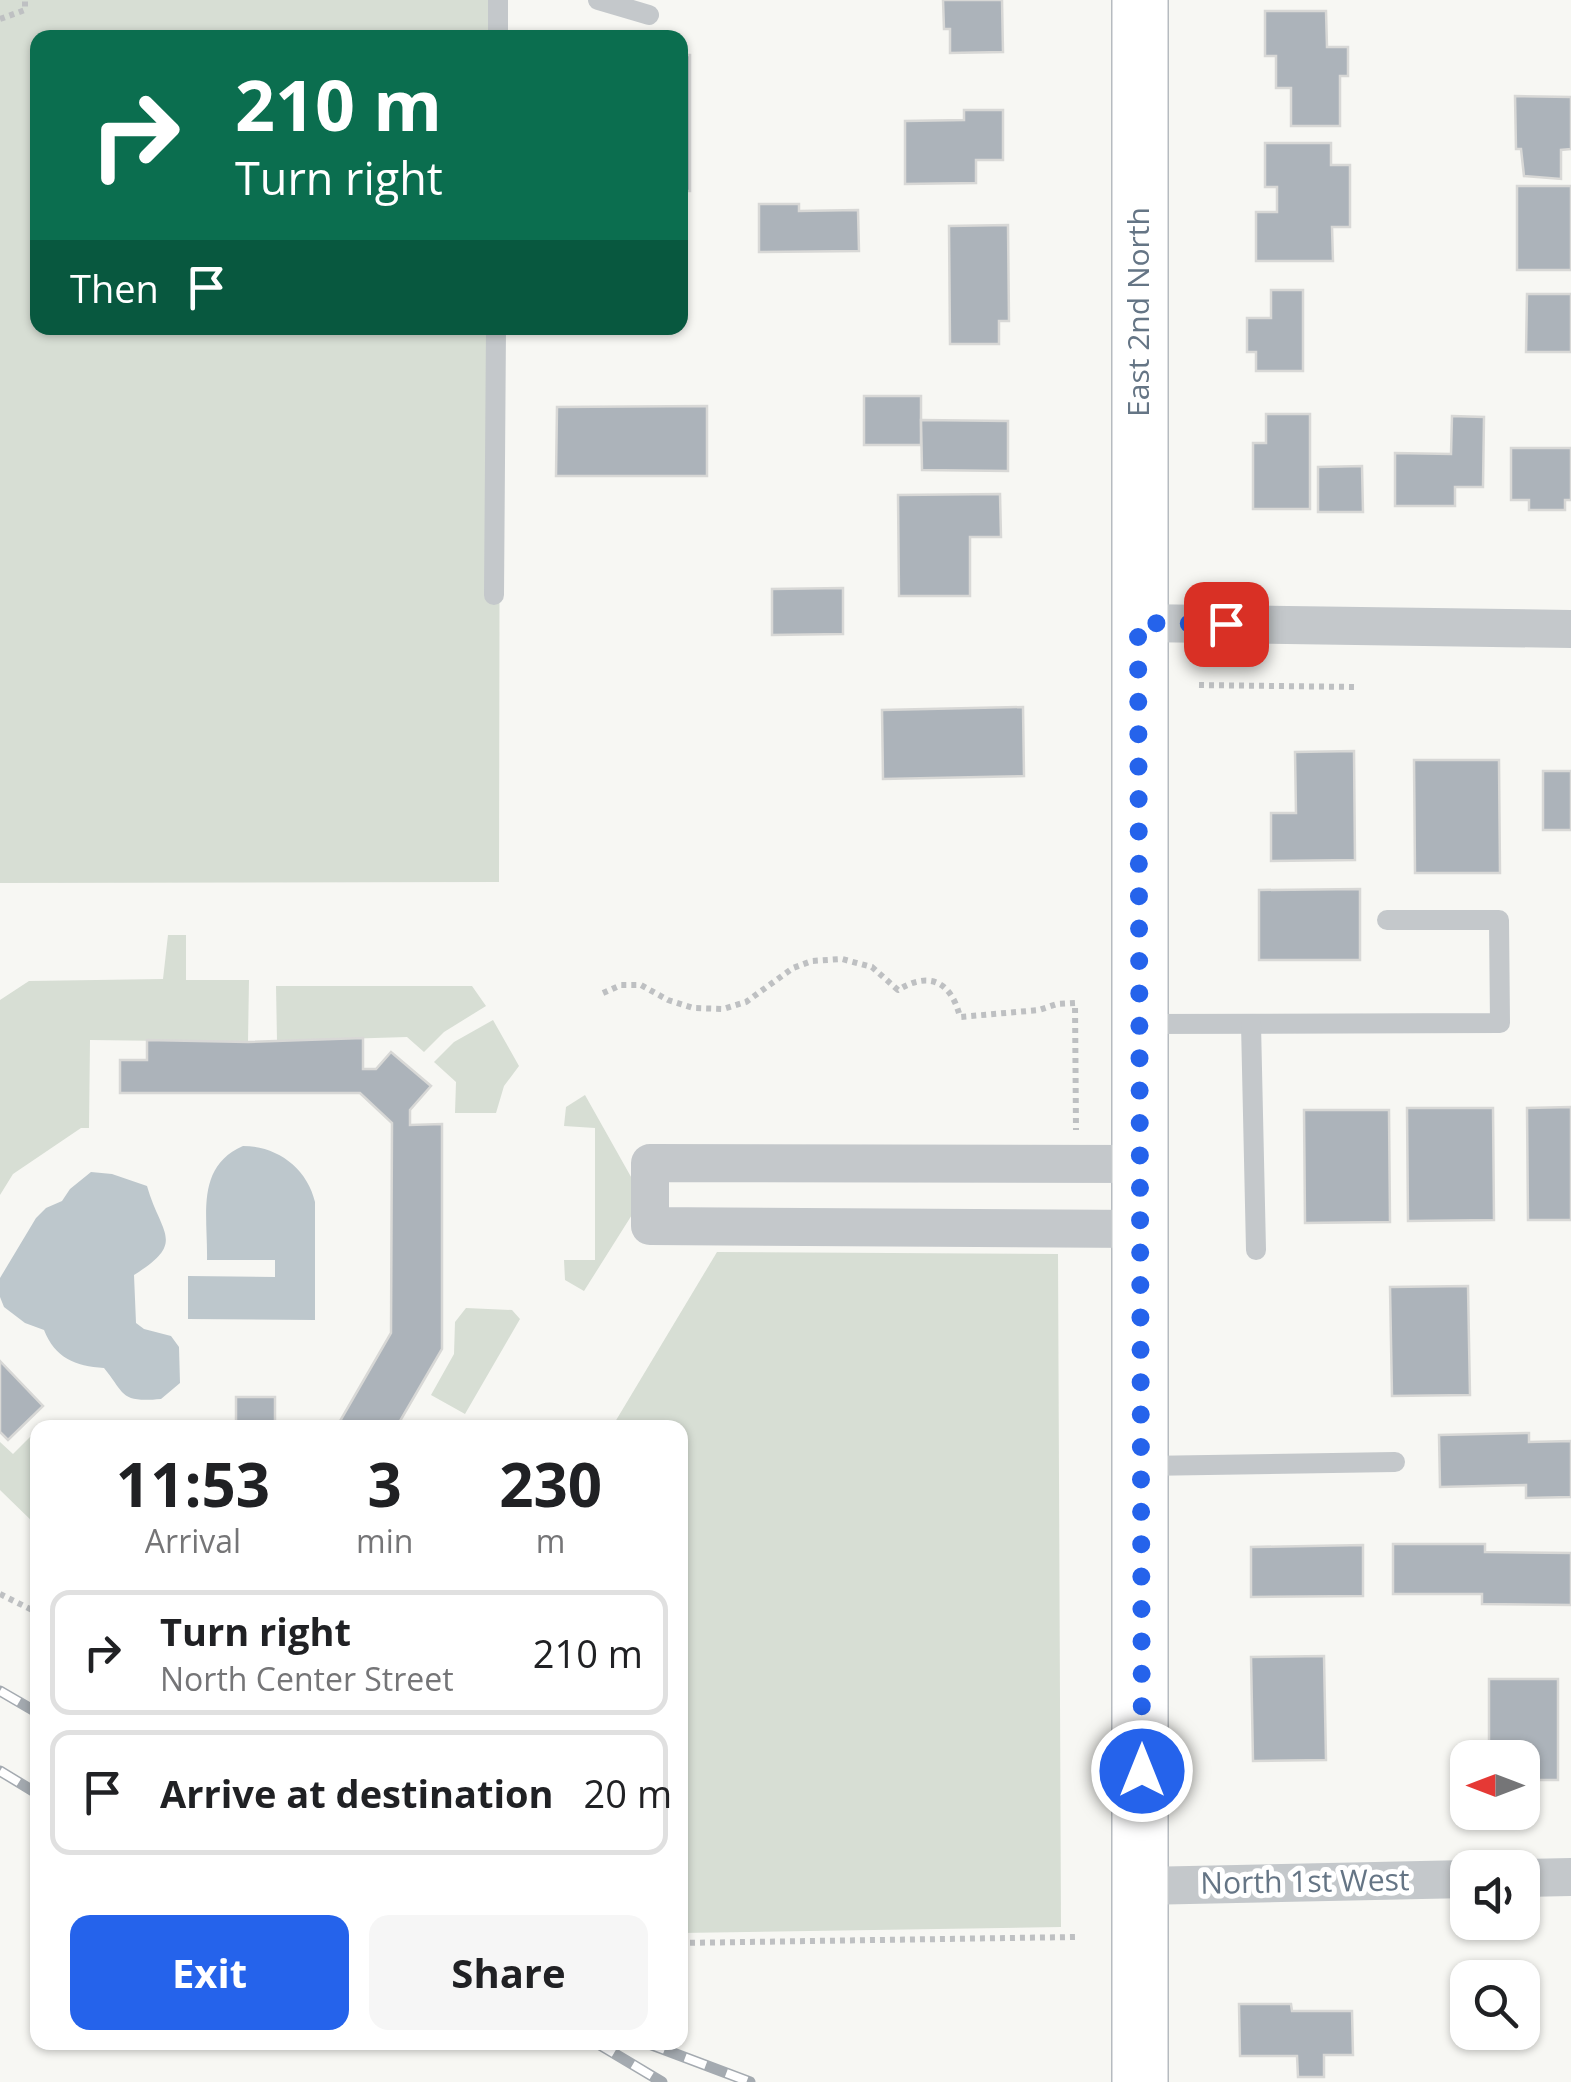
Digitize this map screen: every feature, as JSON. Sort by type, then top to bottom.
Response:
[{"type":"street","name":"East 2nd North","points":[[1140,0],[1140,2082]]},
{"type":"street","points":[[1138,623],[1571,628]]},
{"type":"street","points":[[1141,1164],[650,1163],[650,1226],[1141,1229]]},
{"type":"street","points":[[1540,1878],[1571,1878]]},
{"type":"street","name":"North 1st West","points":[[1142,1886],[1450,1879]]},
{"type":"lane","points":[[498,0],[498,30]]},
{"type":"lane","points":[[598,0],[649,15]]},
{"type":"lane","points":[[494,595],[496,335]]},
{"type":"lane","points":[[1140,1024],[1500,1023],[1499,920],[1387,920]]},
{"type":"lane","points":[[1251,1024],[1256,1250]]},
{"type":"lane","points":[[1142,1466],[1394,1462]]},
{"type":"path","points":[[0,19],[25,10],[26,0]]},
{"type":"path","points":[[1199,685],[1356,687]]},
{"type":"path","points":[[602,993],[621,986],[641,986],[693,1008],[723,1009],[746,1002],[793,968],[812,961],[842,959],[872,967],[898,990],[915,980],[935,982],[952,993],[960,1017],[1075,1004],[1076,1139]]},
{"type":"path","points":[[0,1594],[30,1609]]},
{"type":"path","points":[[688,1944],[1075,1937]]},
{"type":"shaded area","points":[[0,0],[500,0],[500,30],[30,30],[30,335],[500,335],[499,882],[0,883]]},
{"type":"shaded area","points":[[168,935],[186,935],[186,980],[249,980],[248,1042],[90,1040],[89,1128],[81,1128],[13,1174],[0,1195],[0,1000],[29,981],[163,979]]},
{"type":"shaded area","points":[[276,986],[472,986],[486,1006],[444,1032],[424,1052],[407,1037],[277,1041]]},
{"type":"shaded area","points":[[493,1020],[519,1066],[504,1086],[496,1113],[455,1113],[456,1082],[434,1062],[454,1042]]},
{"type":"shaded area","points":[[585,1095],[635,1184],[635,1210],[584,1291],[565,1280],[564,1260],[595,1260],[595,1128],[564,1126],[566,1107]]},
{"type":"shaded area","points":[[243,1146],[267,1150],[289,1161],[311,1190],[315,1202],[315,1320],[188,1319],[188,1276],[275,1277],[275,1260],[207,1260],[206,1210],[211,1180],[217,1166]]},
{"type":"shaded area","points":[[91,1172],[112,1174],[147,1186],[166,1236],[160,1254],[134,1275],[136,1323],[171,1336],[179,1347],[180,1383],[161,1399],[130,1398],[104,1368],[67,1359],[44,1330],[25,1323],[4,1307],[0,1297],[0,1278],[36,1218],[62,1201]]},
{"type":"shaded area","points":[[717,1252],[1058,1254],[1061,1927],[688,1933],[688,1420],[616,1420]]},
{"type":"shaded area","points":[[466,1308],[512,1310],[520,1319],[465,1414],[431,1395],[454,1354],[455,1322]]},
{"type":"shaded area","points":[[30,1437],[30,1519],[0,1490],[0,1442],[13,1454]]},
{"type":"building","points":[[943,0],[1002,0],[1003,52],[950,53],[950,29],[944,29]]},
{"type":"building","points":[[1265,11],[1326,11],[1327,47],[1348,47],[1348,76],[1340,76],[1340,126],[1291,126],[1291,88],[1276,88],[1276,56],[1265,56]]},
{"type":"building","points":[[688,55],[690,55],[688,191]]},
{"type":"building","points":[[1515,96],[1571,97],[1571,149],[1561,150],[1561,179],[1524,176],[1521,149],[1516,149]]},
{"type":"building","points":[[964,110],[1003,110],[1003,160],[976,160],[976,183],[905,184],[905,121],[964,120]]},
{"type":"building","points":[[1265,143],[1331,143],[1331,165],[1350,165],[1350,227],[1332,227],[1333,261],[1256,261],[1256,212],[1277,212],[1277,187],[1265,187]]},
{"type":"building","points":[[1517,186],[1571,186],[1571,270],[1517,270]]},
{"type":"building","points":[[759,204],[799,204],[799,211],[858,210],[859,251],[759,252]]},
{"type":"building","points":[[1008,225],[1009,321],[999,321],[999,344],[950,344],[949,226]]},
{"type":"building","points":[[1271,290],[1303,290],[1303,371],[1256,371],[1256,352],[1247,352],[1247,318],[1271,318]]},
{"type":"building","points":[[1527,294],[1571,294],[1571,352],[1526,352]]},
{"type":"building","points":[[864,396],[921,396],[921,445],[864,445]]},
{"type":"building","points":[[707,406],[707,476],[556,476],[557,407]]},
{"type":"building","points":[[1266,414],[1310,414],[1310,509],[1253,509],[1253,443],[1266,443]]},
{"type":"building","points":[[1452,416],[1484,417],[1483,487],[1455,487],[1455,506],[1395,506],[1395,453],[1451,454]]},
{"type":"building","points":[[921,420],[1008,421],[1008,471],[922,470]]},
{"type":"building","points":[[1511,448],[1571,448],[1571,500],[1565,500],[1565,510],[1529,510],[1529,500],[1511,500]]},
{"type":"building","points":[[1362,466],[1363,512],[1318,512],[1318,467]]},
{"type":"building","points":[[1000,494],[1001,537],[970,537],[970,596],[899,596],[898,495]]},
{"type":"building","points":[[843,588],[843,634],[772,635],[772,589]]},
{"type":"building","points":[[1023,707],[1024,776],[883,779],[882,710]]},
{"type":"building","points":[[1354,751],[1355,860],[1271,861],[1271,813],[1296,813],[1295,752]]},
{"type":"building","points":[[1414,760],[1499,760],[1500,873],[1415,873]]},
{"type":"building","points":[[1543,771],[1571,771],[1571,830],[1543,830]]},
{"type":"building","points":[[1360,889],[1360,960],[1259,960],[1259,890]]},
{"type":"building","points":[[363,1038],[363,1069],[376,1069],[391,1052],[431,1086],[410,1110],[410,1125],[442,1124],[442,1349],[401,1420],[341,1420],[391,1333],[392,1123],[360,1093],[120,1093],[120,1060],[147,1060],[147,1040]]},
{"type":"building","points":[[1571,1107],[1571,1220],[1528,1220],[1527,1108]]},
{"type":"building","points":[[1407,1108],[1493,1108],[1494,1220],[1408,1221]]},
{"type":"building","points":[[1304,1110],[1389,1110],[1390,1222],[1305,1223]]},
{"type":"building","points":[[1468,1286],[1470,1395],[1392,1396],[1390,1287]]},
{"type":"building","points":[[0,1361],[43,1406],[8,1440],[0,1432]]},
{"type":"building","points":[[236,1397],[275,1397],[275,1420],[236,1420]]},
{"type":"building","points":[[1529,1433],[1529,1442],[1571,1441],[1571,1497],[1526,1498],[1526,1485],[1440,1487],[1439,1435]]},
{"type":"building","points":[[1393,1544],[1485,1544],[1485,1552],[1571,1553],[1571,1605],[1482,1604],[1482,1594],[1393,1594]]},
{"type":"building","points":[[1363,1545],[1363,1596],[1251,1597],[1251,1547]]},
{"type":"building","points":[[1324,1656],[1326,1760],[1253,1761],[1251,1657]]},
{"type":"building","points":[[1489,1679],[1558,1679],[1558,1780],[1540,1780],[1540,1740],[1489,1740]]},
{"type":"building","points":[[1239,2004],[1291,2004],[1292,2011],[1352,2011],[1353,2055],[1324,2055],[1324,2077],[1298,2077],[1297,2056],[1240,2056]]},
{"type":"railway","points":[[0,1691],[30,1708]]},
{"type":"railway","points":[[0,1771],[30,1789]]},
{"type":"railway","points":[[608,2050],[662,2082]]},
{"type":"railway","points":[[665,2050],[750,2082]]},
{"type":"route","points":[[1142,1771],[1138,623],[1226,624]]}]
